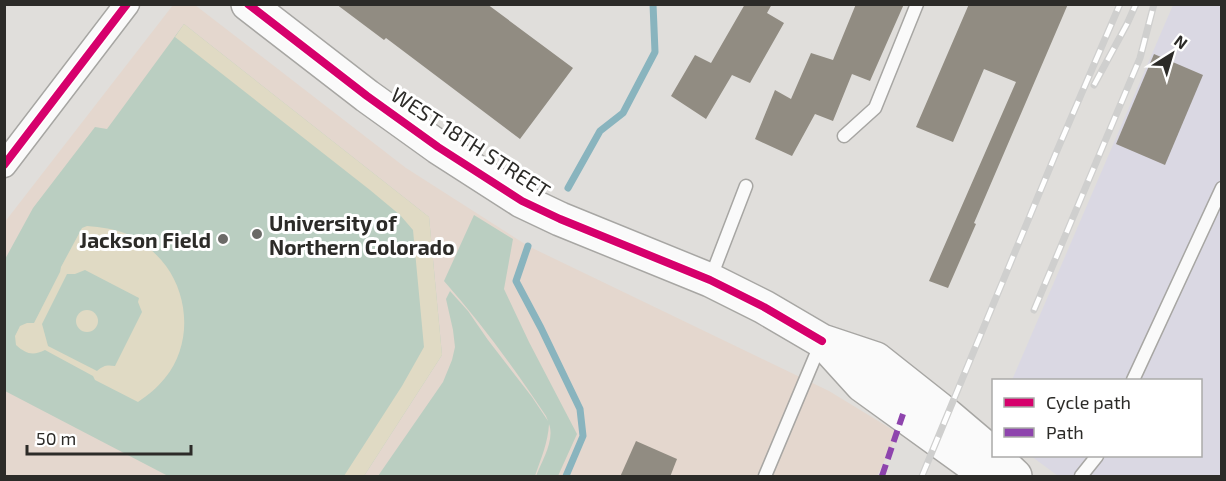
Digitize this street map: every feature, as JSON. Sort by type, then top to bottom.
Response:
[{"type":"main road","name":"WEST 18TH STREET","points":[[248,4],[429,141],[522,201],[560,219],[710,280],[764,307],[822,341],[876,359],[992,453]]},
{"type":"main road","name":"WEST 18TH STREET","points":[[822,341],[862,385],[988,477]]},
{"type":"main road","name":"WEST 18TH STREET","points":[[996,457],[1015,477]]},
{"type":"street","points":[[4,165],[127,4]]},
{"type":"lane","points":[[844,136],[875,108],[917,4]]},
{"type":"lane","points":[[710,280],[746,186]]},
{"type":"lane","points":[[1134,379],[1221,188]]},
{"type":"lane","points":[[765,477],[822,341]]},
{"type":"lane","points":[[1081,477],[1096,457]]},
{"type":"shaded area","name":"University of Northern Colorado","points":[[173,5],[195,5],[406,168],[528,246],[829,391],[898,433],[877,476],[5,476],[4,223]]},
{"type":"shaded area","points":[[1173,5],[1221,5],[1221,476],[1058,476],[1032,457],[1202,457],[1202,379],[1012,379]]},
{"type":"green space","name":"Jackson Field","points":[[184,24],[429,217],[442,355],[364,476],[168,476],[5,391],[4,261],[33,208],[95,127],[107,129]]},
{"type":"green space","points":[[474,215],[513,239],[504,289],[577,434],[558,476],[536,476],[549,444],[549,424],[546,444],[535,476],[378,476],[443,382],[452,360],[455,347],[446,299],[450,291],[468,311],[548,421],[534,398],[497,347],[444,281]]},
{"type":"sand","points":[[184,24],[429,217],[442,355],[364,476],[344,476],[402,386],[424,347],[413,230],[400,215],[370,190],[175,37]]},
{"type":"sand","points":[[87,226],[112,230],[138,240],[166,266],[180,293],[184,322],[180,352],[165,378],[138,402],[45,350],[30,353],[16,345],[15,336],[20,326],[34,323],[82,228]],"holes":[[[85,270],[139,298],[138,302],[142,312],[115,366],[106,366],[97,371],[48,346],[42,324],[67,274]]]},
{"type":"sand","points":[[87,310],[95,313],[98,321],[95,329],[87,332],[79,329],[76,321],[79,313]]},
{"type":"building","points":[[336,4],[487,4],[573,68],[520,139],[386,38],[384,40]]},
{"type":"building","points":[[745,4],[772,4],[767,13],[784,23],[750,83],[732,75],[706,119],[671,96],[695,55],[711,63]]},
{"type":"building","points":[[856,4],[904,4],[870,81],[852,74],[833,121],[815,114],[792,156],[755,139],[775,90],[791,99],[811,53],[833,60]]},
{"type":"building","points":[[969,4],[1068,4],[948,288],[929,281],[1016,82],[984,69],[953,142],[916,127]]},
{"type":"building","points":[[1154,54],[1203,75],[1165,165],[1116,144]]},
{"type":"building","points":[[636,441],[677,459],[670,477],[620,477]]},
{"type":"waterway","points":[[568,188],[600,131],[623,113],[655,52],[653,4]]},
{"type":"waterway","points":[[528,246],[516,281],[580,409],[583,436],[566,476]]},
{"type":"railway","points":[[922,476],[1120,4]]},
{"type":"railway","points":[[1094,85],[1136,4]]},
{"type":"railway","points":[[1034,310],[1140,58],[1154,4]]},
{"type":"marked path","points":[[882,476],[903,414]]},
{"type":"cycle path","points":[[4,165],[127,4]]},
{"type":"cycle path","points":[[248,4],[367,96],[438,147],[522,201],[560,219],[710,280],[764,307],[822,341]]},
{"type":"place","name":"University of Northern Colorado","points":[[257,234]]},
{"type":"place","name":"Jackson Field","points":[[223,239]]}]
